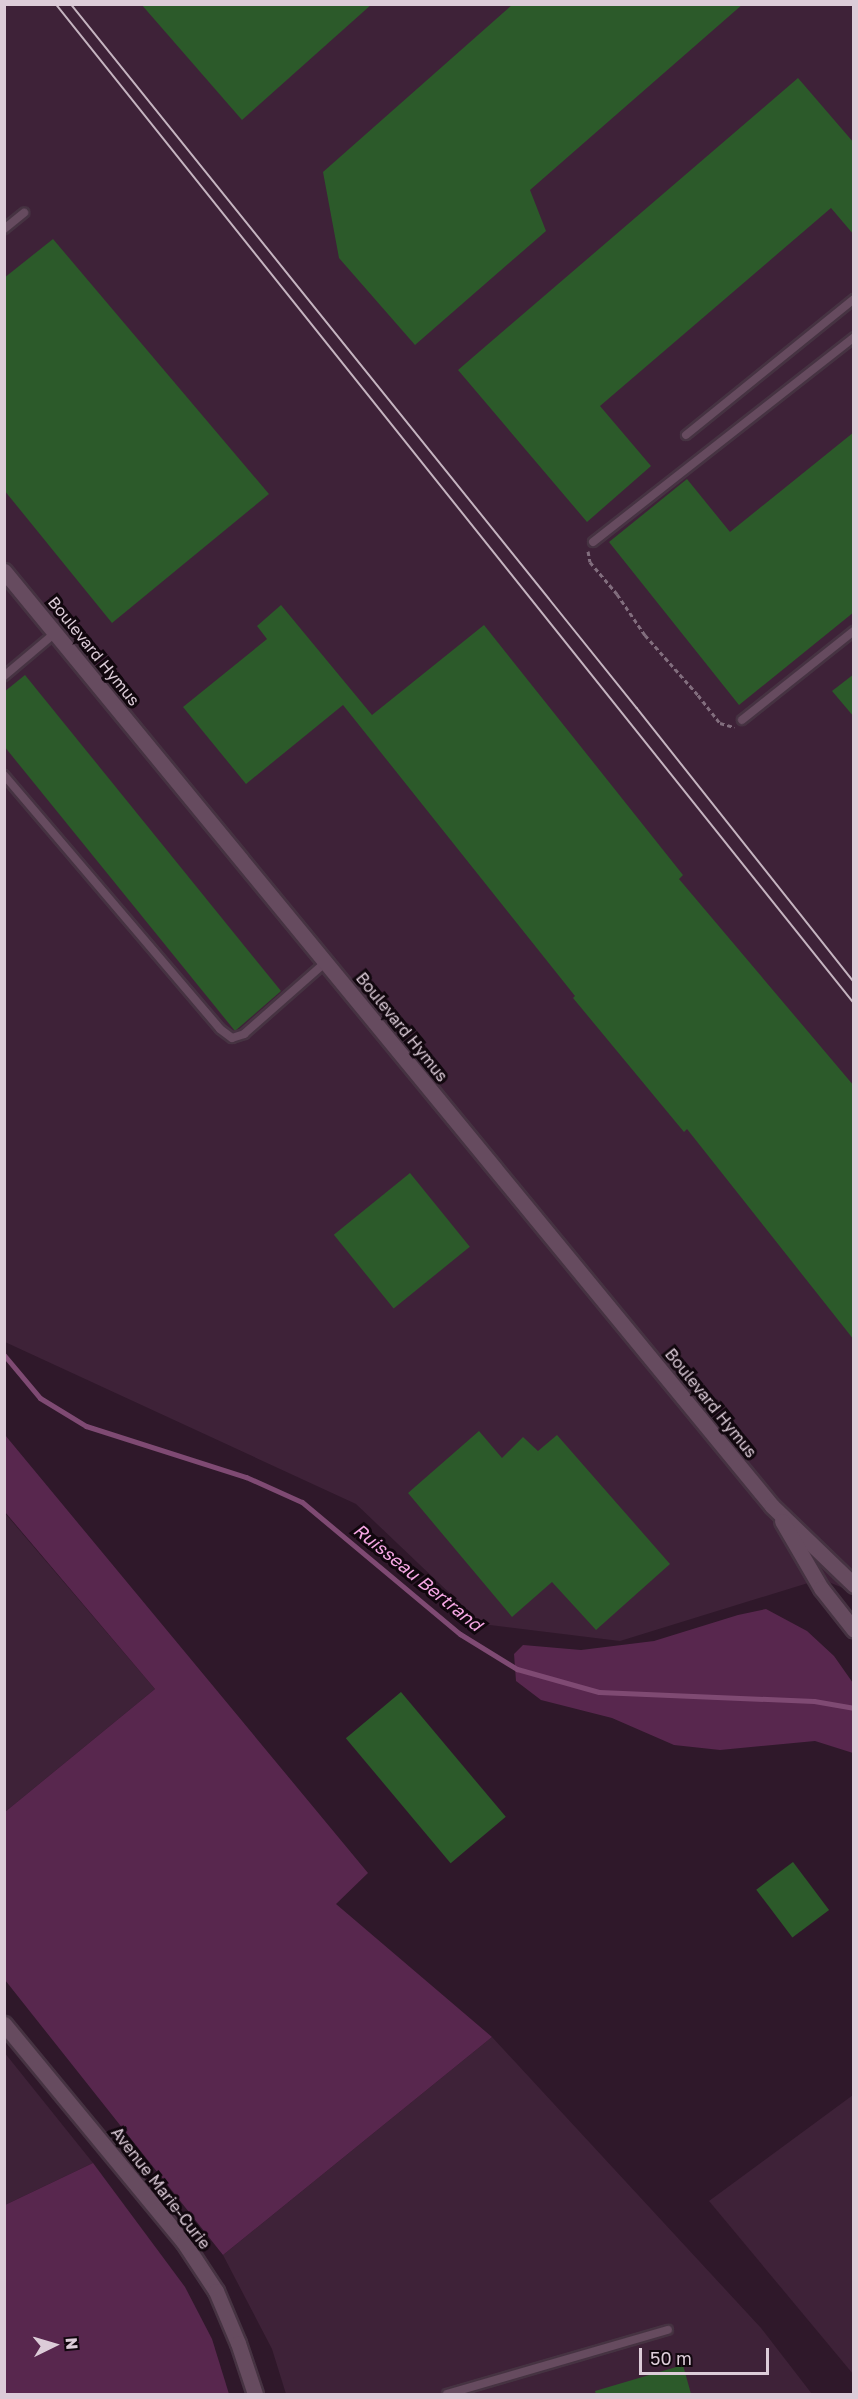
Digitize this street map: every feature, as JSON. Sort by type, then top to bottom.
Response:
[{"type":"street","name":"Boulevard Hymus","points":[[4,571],[772,1506],[854,1585]]},
{"type":"street","name":"Boulevard Hymus","points":[[772,1506],[821,1588],[854,1630]]},
{"type":"street","name":"Avenue Marie-Curie","points":[[4,2024],[183,2241],[216,2291],[238,2343],[255,2394]]},
{"type":"lane","points":[[4,229],[24,213]]},
{"type":"lane","points":[[686,435],[854,299]]},
{"type":"lane","points":[[593,542],[854,337]]},
{"type":"lane","points":[[742,720],[854,631]]},
{"type":"lane","points":[[4,676],[55,633]]},
{"type":"lane","points":[[4,775],[220,1029],[232,1038],[244,1035],[326,962]]},
{"type":"lane","points":[[452,2394],[668,2330]]},
{"type":"path","points":[[593,542],[587,554],[590,562],[617,594],[645,635],[720,723],[732,728],[742,720]]},
{"type":"shaded area","points":[[4,5],[853,5],[853,1592],[821,1579],[620,1641],[482,1624],[356,1504],[5,1342]]},
{"type":"shaded area","points":[[5,1435],[368,1873],[336,1904],[492,2037],[223,2255],[5,1980],[5,1812],[155,1689],[5,1512]]},
{"type":"shaded area","points":[[4,1512],[155,1689],[5,1812],[4,1812]]},
{"type":"shaded area","points":[[766,1609],[807,1631],[834,1656],[853,1683],[853,1753],[815,1741],[720,1750],[674,1745],[612,1718],[541,1700],[516,1681],[514,1654],[523,1645],[581,1650],[654,1641],[738,1615]]},
{"type":"shaded area","points":[[492,2037],[761,2328],[812,2394],[286,2394],[272,2349],[223,2255]]},
{"type":"shaded area","points":[[4,2052],[93,2163],[5,2205],[4,2205]]},
{"type":"shaded area","points":[[853,2095],[853,2374],[709,2201]]},
{"type":"shaded area","points":[[93,2163],[185,2287],[212,2339],[229,2394],[5,2394],[5,2205]]},
{"type":"building","points":[[141,4],[372,4],[242,120]]},
{"type":"building","points":[[513,4],[743,4],[530,190],[546,231],[415,345],[339,258],[323,172]]},
{"type":"building","points":[[798,78],[854,143],[854,235],[831,208],[600,406],[651,466],[587,522],[458,370]]},
{"type":"building","points":[[53,239],[269,494],[112,623],[4,490],[4,278]]},
{"type":"building","points":[[854,432],[854,612],[739,705],[609,542],[687,479],[730,532]]},
{"type":"building","points":[[281,605],[372,715],[484,625],[683,875],[679,879],[854,1086],[854,1340],[687,1129],[684,1132],[573,998],[575,996],[343,705],[246,784],[183,707],[267,639],[257,626]]},
{"type":"building","points":[[854,674],[854,717],[832,691]]},
{"type":"building","points":[[25,675],[281,991],[235,1031],[4,746],[4,692]]},
{"type":"building","points":[[410,1173],[470,1247],[394,1309],[334,1235]]},
{"type":"building","points":[[479,1431],[502,1458],[523,1437],[538,1451],[557,1435],[670,1564],[596,1630],[552,1582],[512,1617],[408,1493]]},
{"type":"building","points":[[401,1692],[506,1817],[451,1863],[346,1738]]},
{"type":"building","points":[[793,1862],[829,1910],[792,1938],[756,1890]]},
{"type":"building","points":[[683,2365],[691,2394],[596,2394],[595,2391]]},
{"type":"waterway","name":"Ruisseau Bertrand","points":[[4,1355],[40,1398],[86,1426],[246,1477],[302,1502],[460,1634],[517,1669],[599,1692],[814,1701],[854,1708]]},
{"type":"tram line","points":[[56,4],[854,1003]]},
{"type":"tram line","points":[[71,4],[637,708],[854,982]]}]
